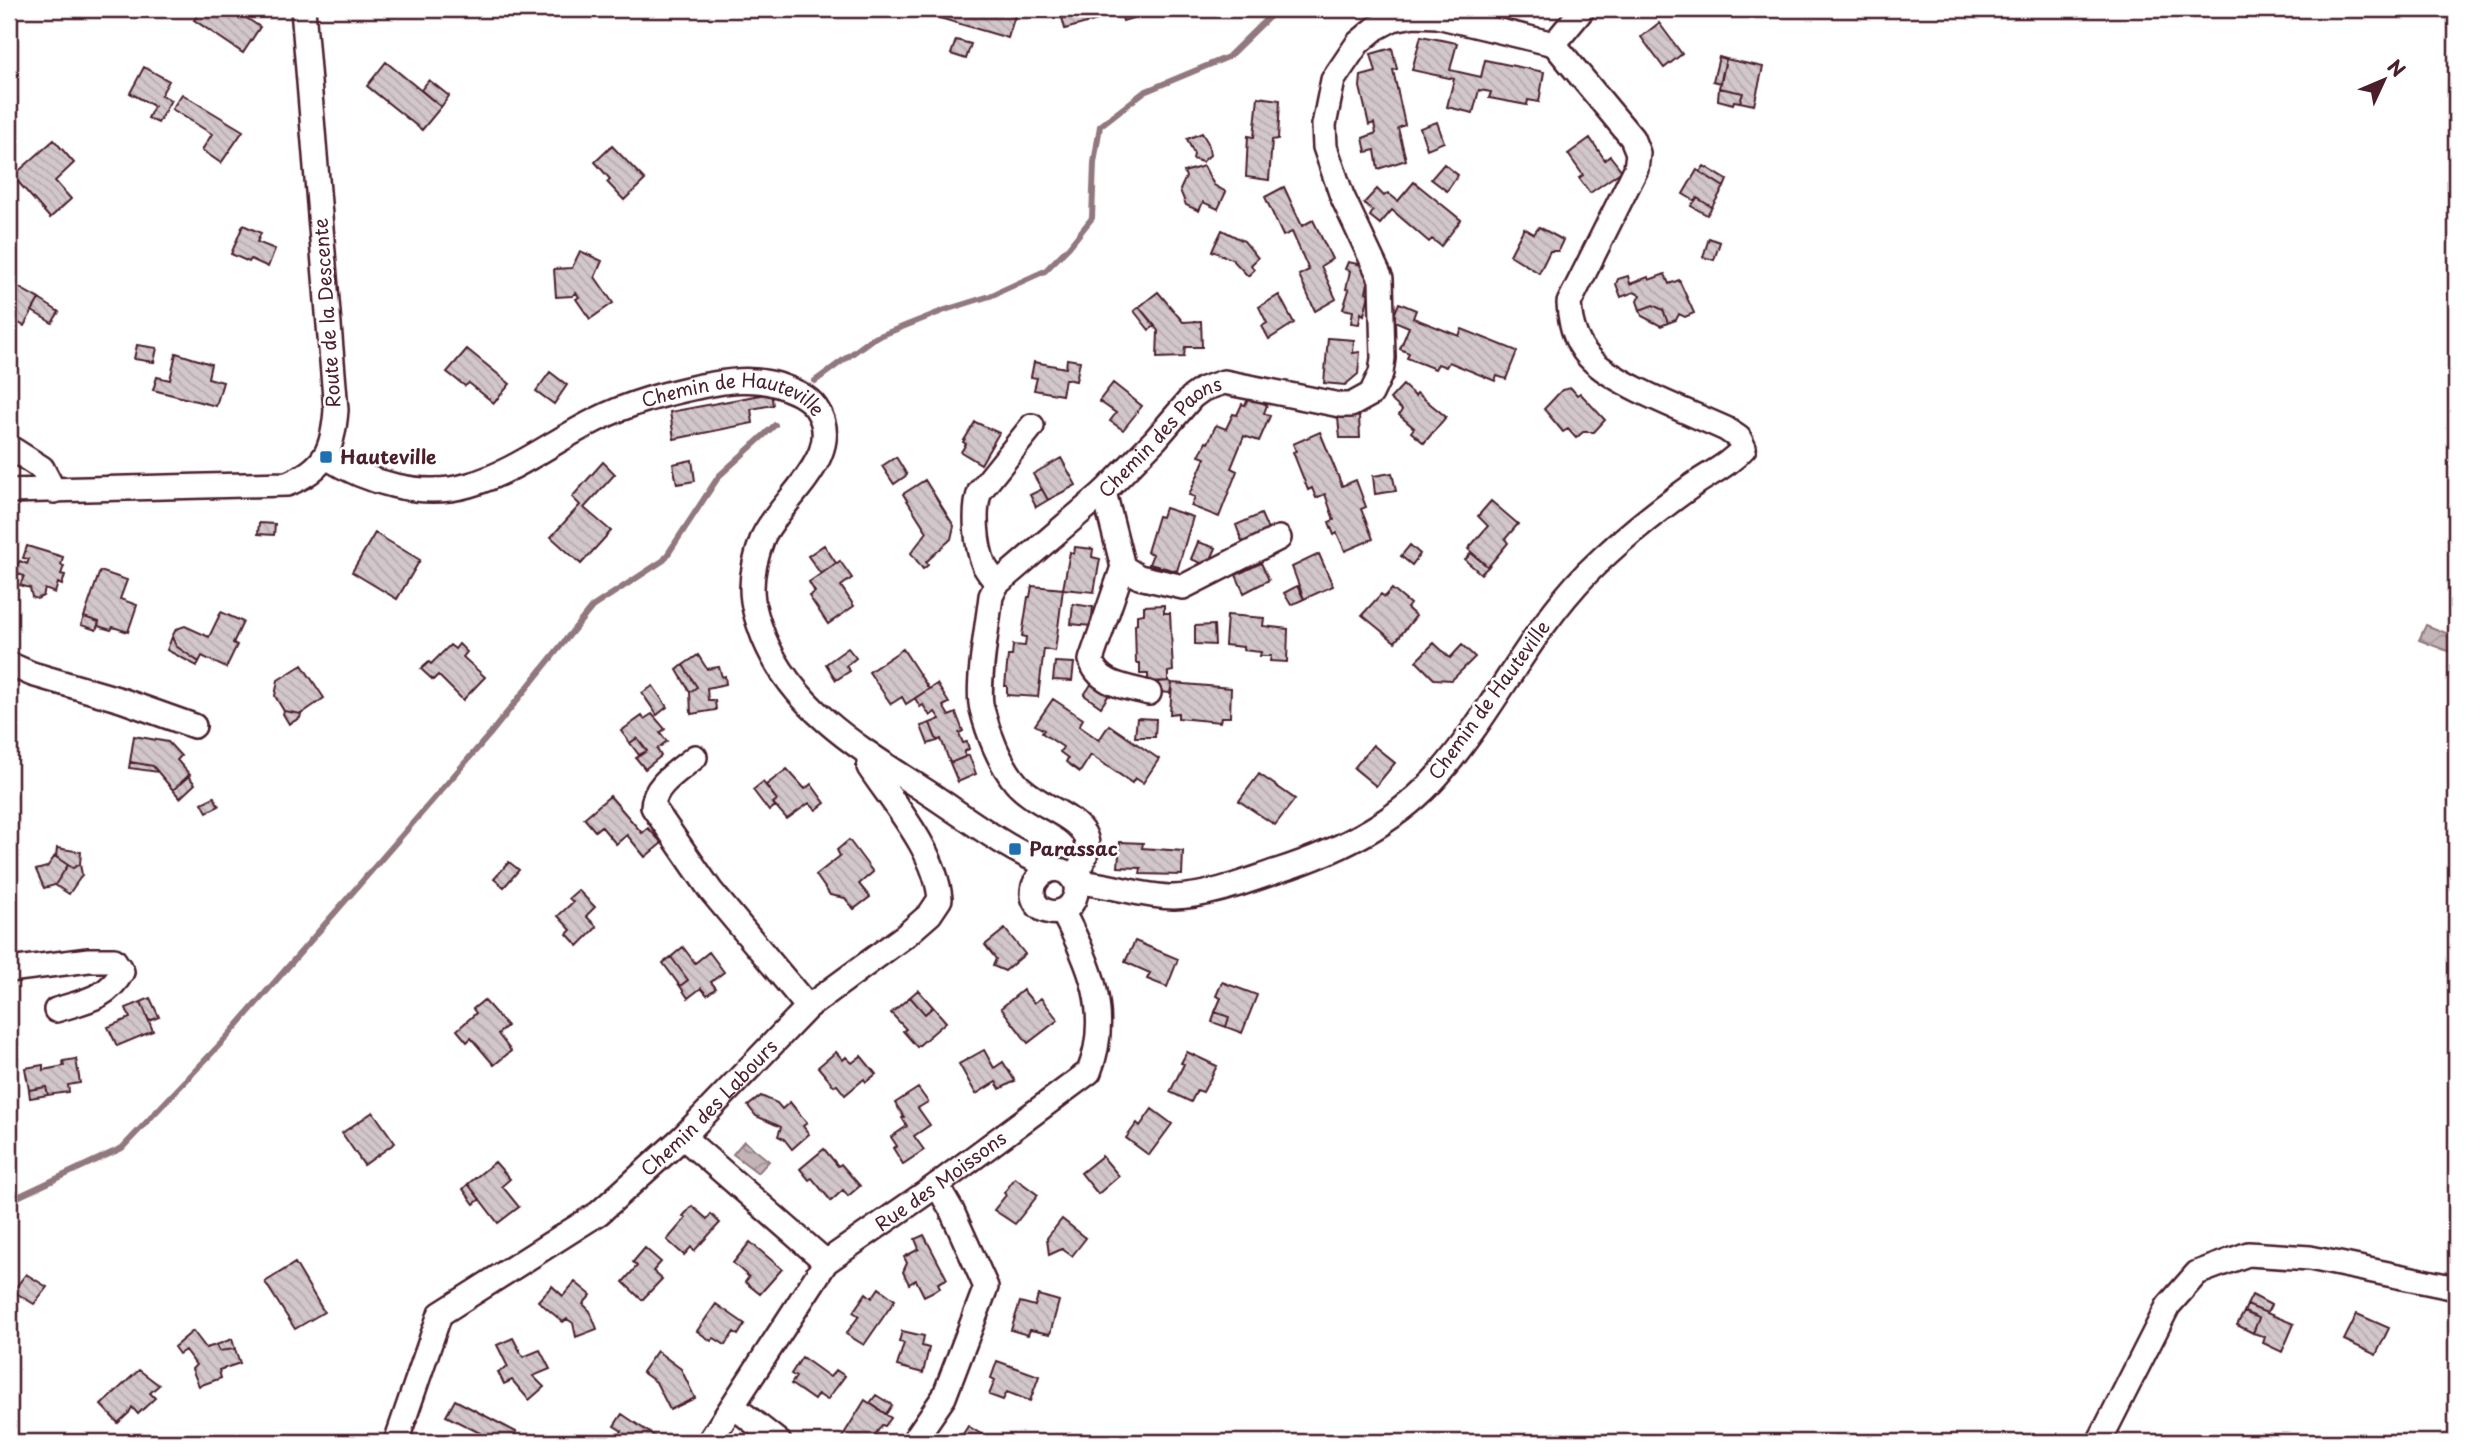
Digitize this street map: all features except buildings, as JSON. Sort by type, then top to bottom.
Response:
[{"type":"street","name":"Route de la Descente","points":[[303,9],[335,410],[334,434],[326,457]]},
{"type":"street","points":[[1554,44],[1583,9]]},
{"type":"street","name":"Chemin des Paons","points":[[997,584],[1104,492],[1192,397],[1212,385],[1224,382],[1340,405],[1351,405],[1371,394],[1381,373],[1383,358],[1381,279],[1331,169],[1325,147],[1324,125],[1334,80],[1358,43],[1376,28],[1393,19],[1414,15],[1437,16],[1554,44]]},
{"type":"street","name":"Chemin de Hauteville","points":[[326,457],[371,480],[409,488],[436,490],[466,486],[491,477],[597,419],[640,401],[729,380],[765,382],[800,393],[816,407],[824,424],[824,443],[819,459],[764,535],[756,559],[752,587],[755,615],[772,657],[794,689],[822,719],[869,754],[991,835],[1067,876],[1157,896],[1198,894],[1319,858],[1356,839],[1399,811],[1438,775],[1547,619],[1588,573],[1689,488],[1731,462],[1744,448],[1740,438],[1726,429],[1620,380],[1593,362],[1579,343],[1570,320],[1569,303],[1636,169],[1638,153],[1632,138],[1554,44]]},
{"type":"street","points":[[1032,426],[980,491],[975,504],[984,564],[997,584],[990,596],[981,707],[1006,768],[1016,782],[1042,804],[1071,820],[1086,837],[1089,848],[1082,866],[1067,876],[1042,872],[1034,883],[1037,904],[1050,912],[1069,907],[1076,896],[1067,876]]},
{"type":"street","points":[[9,447],[42,468],[54,491]]},
{"type":"street","points":[[9,491],[287,484],[316,470],[326,457]]},
{"type":"street","points":[[1104,492],[1123,567],[1091,660],[1094,671],[1108,682],[1149,693]]},
{"type":"street","points":[[1123,567],[1139,577],[1183,587],[1279,538]]},
{"type":"street","points":[[9,664],[32,674],[121,700],[194,726]]},
{"type":"street","name":"Chemin des Labours","points":[[396,1442],[440,1314],[599,1213],[683,1137],[808,1007],[930,915],[940,899],[938,882],[923,849],[869,768],[869,754]]},
{"type":"street","points":[[695,757],[657,789],[653,807],[710,891],[808,1007]]},
{"type":"street","name":"Chemin de Hauteville","points":[[991,835],[1033,890]]},
{"type":"street","name":"Rue des Moissons","points":[[709,1442],[826,1262],[937,1185],[1089,1072],[1097,1052],[1100,1022],[1093,977],[1062,911]]},
{"type":"street","points":[[9,970],[89,960],[114,960],[122,972],[114,986],[97,996],[56,1010]]},
{"type":"street","points":[[683,1137],[826,1262]]},
{"type":"street","points":[[913,1442],[944,1397],[986,1287],[951,1209],[937,1185]]},
{"type":"street","points":[[2099,1442],[2168,1306],[2197,1273],[2248,1254],[2310,1258],[2456,1288]]},
{"type":"street","points":[[733,1406],[779,1442]]},
{"type":"water","points":[[2426,625],[2456,637],[2450,652],[2419,640]]},
{"type":"water","points":[[744,1141],[769,1161],[758,1173],[733,1154]]},
{"type":"waterway","points":[[815,381],[872,339],[945,310],[990,296],[1045,271],[1092,218],[1094,163],[1100,126],[1144,92],[1228,57],[1277,9]]},
{"type":"waterway","points":[[9,1201],[122,1148],[227,1037],[490,734],[592,607],[664,560],[719,476],[775,425]]},
{"type":"place","name":"Hauteville","points":[[326,457]]},
{"type":"place","name":"Parassac","points":[[1015,849]]}]
